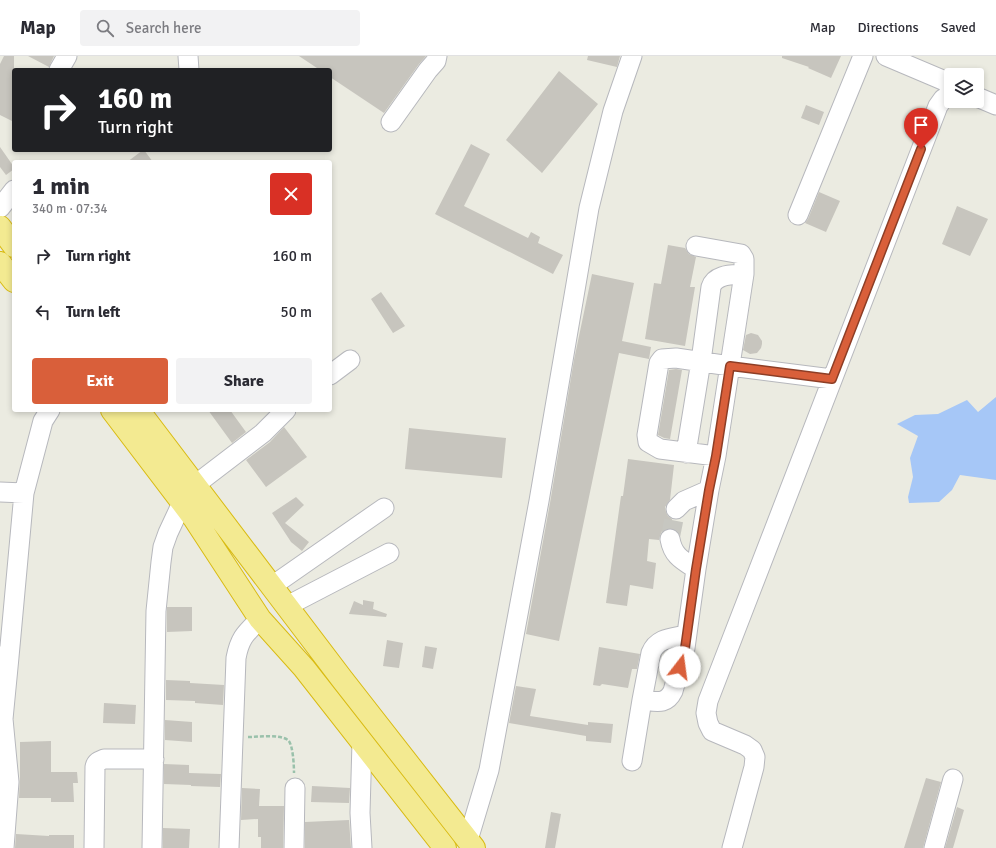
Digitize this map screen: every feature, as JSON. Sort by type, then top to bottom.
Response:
[{"type":"highway","points":[[0,227],[12,243]]},
{"type":"highway","points":[[0,263],[12,279]]},
{"type":"highway","points":[[114,412],[194,518],[260,619],[304,668],[445,848]]},
{"type":"highway","points":[[140,412],[286,606],[471,844]]},
{"type":"street","points":[[60,68],[67,56]]},
{"type":"street","points":[[188,56],[189,68]]},
{"type":"street","points":[[391,122],[436,61],[437,56]]},
{"type":"street","points":[[471,844],[489,770],[539,501],[589,208],[613,111],[632,56]]},
{"type":"street","points":[[798,215],[863,56]]},
{"type":"street","points":[[886,56],[944,81]]},
{"type":"street","points":[[732,848],[754,767],[755,757],[752,750],[745,745],[712,731],[708,723],[706,713],[708,701],[938,106],[944,98]]},
{"type":"street","points":[[984,100],[996,105]]},
{"type":"street","points":[[0,208],[12,193]]},
{"type":"street","points":[[642,700],[659,702],[668,699],[671,696],[685,648],[696,569],[716,456],[744,274],[744,259],[741,254],[696,246]]},
{"type":"street","points":[[686,453],[712,283],[718,278],[744,274]]},
{"type":"street","points":[[716,456],[660,449],[648,442],[647,435],[659,363],[662,359],[676,358],[832,379]]},
{"type":"street","points":[[332,374],[350,360]]},
{"type":"street","points":[[4,848],[9,782],[3,719],[5,657],[24,493],[43,421],[49,412]]},
{"type":"street","points":[[195,485],[263,433],[284,412]]},
{"type":"street","points":[[676,509],[684,501],[709,490]]},
{"type":"street","points":[[0,492],[24,493]]},
{"type":"street","points":[[152,848],[156,611],[160,562],[168,533],[182,503]]},
{"type":"street","points":[[272,586],[384,508]]},
{"type":"street","points":[[670,539],[675,553],[682,560],[696,569]]},
{"type":"street","points":[[286,606],[389,552]]},
{"type":"street","points":[[229,848],[236,658],[238,647],[243,637],[260,619]]},
{"type":"street","points":[[632,761],[651,653],[657,644],[665,640],[686,635]]},
{"type":"street","points":[[362,742],[360,813],[362,848]]},
{"type":"street","points":[[94,848],[96,763],[104,759],[154,759]]},
{"type":"street","points":[[934,848],[953,779]]},
{"type":"street","points":[[294,848],[295,788]]},
{"type":"path","points":[[233,737],[279,737],[288,740],[291,744],[295,788]]},
{"type":"water","points":[[996,397],[996,480],[960,475],[952,490],[939,502],[909,503],[908,497],[913,477],[910,458],[918,436],[897,424],[915,415],[938,414],[967,400],[978,412]]},
{"type":"building","points":[[4,56],[14,56],[14,68],[12,68],[12,121],[0,115],[0,64]]},
{"type":"building","points":[[28,56],[54,56],[49,67]]},
{"type":"building","points":[[299,56],[426,56],[384,113],[332,78],[332,68],[317,68]]},
{"type":"building","points":[[588,56],[620,56],[617,67],[587,60]]},
{"type":"building","points":[[782,56],[841,56],[831,78],[808,68],[809,67],[782,58]]},
{"type":"building","points":[[559,71],[598,104],[542,173],[506,140]]},
{"type":"building","points":[[806,105],[824,112],[819,125],[801,118]]},
{"type":"building","points":[[471,144],[490,154],[464,206],[528,238],[531,232],[540,237],[538,243],[563,255],[553,274],[435,214]]},
{"type":"building","points":[[0,147],[12,164],[12,170],[6,175],[0,167]]},
{"type":"building","points":[[140,152],[146,152],[152,160],[130,160]]},
{"type":"building","points":[[819,192],[840,201],[826,232],[805,223]]},
{"type":"building","points":[[957,206],[988,219],[970,256],[942,244]]},
{"type":"building","points":[[668,245],[685,248],[689,254],[696,257],[690,287],[695,287],[685,346],[645,339],[654,283],[661,284]]},
{"type":"building","points":[[592,274],[634,283],[622,341],[651,347],[649,359],[619,353],[559,641],[526,634],[574,360]]},
{"type":"building","points":[[381,292],[405,326],[393,333],[371,299]]},
{"type":"building","points":[[751,333],[758,335],[762,341],[762,344],[757,353],[750,354],[743,350],[746,335]]},
{"type":"building","points":[[669,370],[682,370],[670,439],[658,435]]},
{"type":"building","points":[[209,412],[231,412],[246,432],[232,443]]},
{"type":"building","points":[[284,427],[307,457],[266,487],[246,460],[270,442]]},
{"type":"building","points":[[409,428],[506,438],[502,478],[405,469]]},
{"type":"building","points":[[628,459],[674,465],[670,500],[665,507],[668,516],[672,519],[671,528],[667,528],[662,531],[659,540],[649,539],[647,561],[656,563],[653,589],[630,585],[627,606],[606,603],[621,496],[623,496]]},
{"type":"building","points":[[296,497],[304,505],[285,523],[309,542],[302,551],[291,542],[272,513]]},
{"type":"building","points":[[363,600],[374,602],[373,609],[387,614],[386,617],[349,614],[354,601],[363,605]]},
{"type":"building","points":[[167,607],[192,607],[192,631],[167,632]]},
{"type":"building","points":[[387,640],[403,643],[399,668],[383,666]]},
{"type":"building","points":[[425,646],[437,648],[433,669],[422,667]]},
{"type":"building","points":[[599,647],[640,654],[637,669],[632,669],[628,688],[602,684],[600,686],[593,685]]},
{"type":"building","points":[[166,680],[224,685],[223,705],[195,703],[195,701],[166,700]]},
{"type":"building","points":[[516,686],[536,689],[530,716],[588,725],[588,722],[613,724],[611,743],[586,741],[586,736],[509,723]]},
{"type":"building","points":[[104,703],[136,705],[135,724],[103,723]]},
{"type":"building","points":[[165,720],[192,722],[192,742],[165,740]]},
{"type":"building","points":[[51,741],[51,772],[77,772],[78,783],[73,783],[74,802],[51,802],[51,798],[19,798],[20,742]]},
{"type":"building","points":[[164,764],[189,765],[189,773],[221,774],[220,787],[164,784]]},
{"type":"building","points":[[926,778],[941,782],[923,848],[904,848]]},
{"type":"building","points":[[312,786],[350,788],[349,803],[311,802]]},
{"type":"building","points":[[242,788],[260,789],[259,806],[284,806],[283,848],[261,848],[261,837],[258,837],[258,819],[241,820]]},
{"type":"building","points":[[957,807],[964,810],[953,848],[945,848]]},
{"type":"building","points":[[551,812],[561,814],[555,848],[545,848]]},
{"type":"building","points":[[349,820],[351,848],[305,848],[305,822]]},
{"type":"building","points":[[163,828],[190,829],[189,848],[163,848]]},
{"type":"building","points":[[16,834],[49,836],[74,835],[74,848],[15,848]]},
{"type":"tunnel","points":[[670,539],[676,509]]},
{"type":"route","points":[[680,667],[685,648],[696,569],[730,366],[832,379],[921,149]]}]
